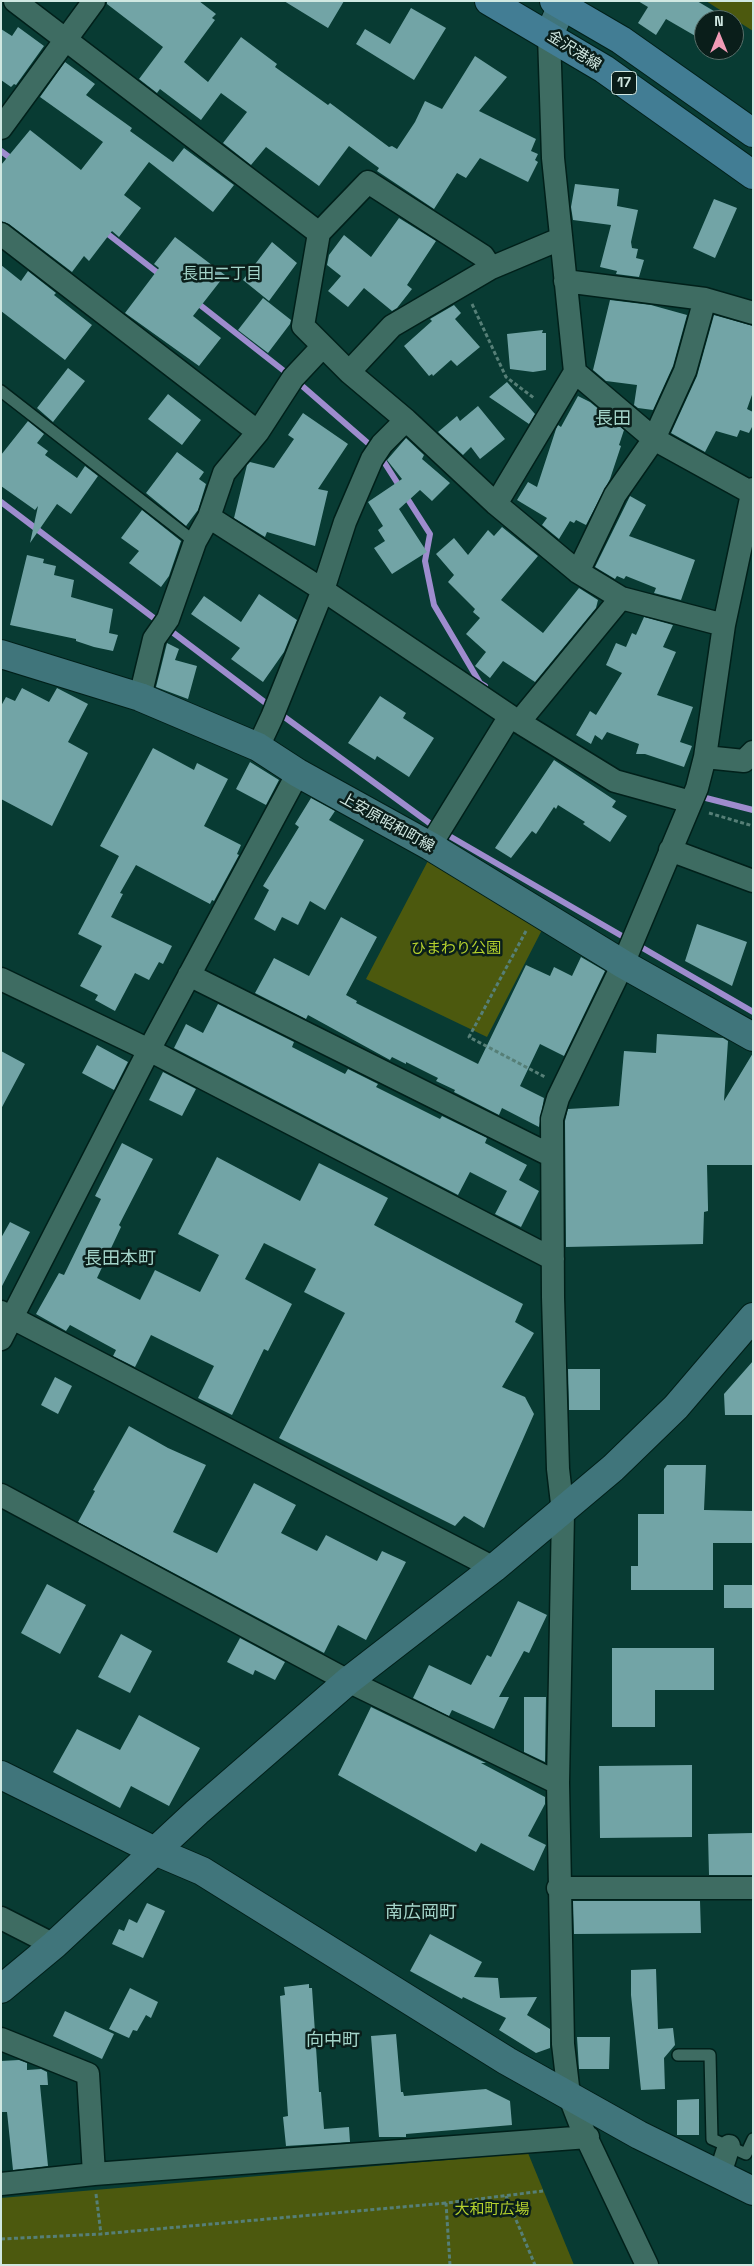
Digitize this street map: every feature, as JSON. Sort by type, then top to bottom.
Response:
[{"type":"main road","name":"金沢港線","points":[[490,1],[604,68],[753,175]]},
{"type":"main road","name":"17","points":[[560,3],[621,40],[753,133]]},
{"type":"street","points":[[15,1],[319,233]]},
{"type":"street","points":[[1,128],[94,1]]},
{"type":"street","points":[[496,504],[575,372],[553,158],[549,35],[560,3]]},
{"type":"street","points":[[491,268],[483,256],[368,182],[319,233],[303,326],[349,372],[406,420],[496,504],[578,572],[621,598],[724,626]]},
{"type":"street","points":[[1,234],[258,432]]},
{"type":"street","points":[[349,372],[392,326],[491,268],[560,239]]},
{"type":"street","points":[[565,282],[704,299],[753,313]]},
{"type":"street","points":[[578,572],[614,495],[654,439],[685,371],[704,299]]},
{"type":"street","points":[[140,697],[154,639],[168,619],[195,542],[209,517],[224,473],[258,432],[294,377],[323,346]]},
{"type":"street","points":[[575,372],[654,439],[752,491],[724,626],[705,756],[694,795],[623,964],[558,1098],[552,1119],[558,1469],[563,1512],[558,1783],[558,1888],[563,2044],[569,2095],[647,2265]]},
{"type":"street","points":[[258,747],[283,692],[323,590],[345,522],[377,451],[406,420]]},
{"type":"street","points":[[209,517],[520,715],[615,781],[694,795]]},
{"type":"street","points":[[430,846],[446,818],[520,715],[621,598]]},
{"type":"street","name":"上安原昭和町線","points":[[1,654],[140,697],[258,747],[298,773],[430,846],[623,964],[753,1036]]},
{"type":"street","points":[[705,756],[744,761],[753,752]]},
{"type":"street","points":[[1,1339],[6,1315],[298,773]]},
{"type":"street","points":[[670,850],[753,881]]},
{"type":"street","points":[[189,975],[552,1156]]},
{"type":"street","points":[[1,980],[149,1050],[553,1259]]},
{"type":"street","points":[[6,1315],[494,1568]]},
{"type":"street","points":[[1,1989],[54,1945],[155,1851],[348,1681],[494,1568],[563,1512],[613,1468],[676,1406],[753,1318]]},
{"type":"street","points":[[1,1495],[348,1681],[558,1783]]},
{"type":"street","points":[[1,1775],[155,1851],[202,1871],[507,2061],[639,2135],[753,2191]]},
{"type":"street","points":[[558,1888],[753,1888]]},
{"type":"street","points":[[1,1918],[54,1945]]},
{"type":"street","points":[[1,2039],[88,2074],[95,2182]]},
{"type":"street","points":[[1,2184],[95,2182],[588,2137]]},
{"type":"street","points":[[720,2174],[729,2146]]},
{"type":"lane","points":[[1,391],[195,542]]},
{"type":"lane","points":[[678,2055],[710,2055],[712,2139],[746,2154],[753,2139]]},
{"type":"path","points":[[463,285],[506,377],[535,398],[548,415]]},
{"type":"path","points":[[694,795],[714,816],[753,826]]},
{"type":"path","points":[[538,911],[469,1037],[564,1086]]},
{"type":"path","points":[[95,2182],[101,2234]]},
{"type":"path","points":[[1,2239],[101,2234],[446,2203],[543,2191]]},
{"type":"path","points":[[506,2196],[535,2265]]},
{"type":"path","points":[[446,2203],[450,2265]]},
{"type":"green space","points":[[706,1],[753,1],[753,31],[744,25],[744,10],[720,10]]},
{"type":"green space","name":"ひまわり公園","points":[[430,857],[544,926],[487,1037],[366,979]]},
{"type":"green space","name":"大和町広場","points":[[528,2153],[574,2265],[1,2265],[1,2198]]},
{"type":"building","points":[[107,1],[199,1],[216,14],[212,18],[215,20],[184,62],[208,82],[241,37],[277,64],[275,67],[328,105],[330,103],[389,147],[392,146],[397,149],[415,122],[425,101],[442,109],[475,56],[507,77],[479,111],[536,139],[531,151],[538,154],[535,160],[538,162],[528,182],[480,158],[466,178],[457,173],[434,209],[377,171],[379,168],[349,146],[319,186],[266,147],[251,165],[223,143],[247,112],[221,93],[201,120],[160,89],[157,93],[139,79],[163,47],[107,4]]},
{"type":"building","points":[[284,1],[344,1],[328,28]]},
{"type":"building","points":[[638,1],[697,1],[712,10],[694,10],[694,35],[666,19],[656,35],[638,23],[648,7]]},
{"type":"building","points":[[411,8],[446,28],[414,80],[356,44],[365,29],[390,44]]},
{"type":"building","points":[[18,27],[44,46],[16,85],[14,84],[11,87],[1,80],[1,29],[12,36]]},
{"type":"building","points":[[65,62],[95,84],[86,95],[132,128],[130,131],[173,162],[184,148],[234,185],[213,212],[149,162],[124,195],[141,208],[119,237],[112,231],[89,261],[84,256],[72,272],[9,224],[1,221],[1,165],[30,130],[81,170],[103,142],[40,97]]},
{"type":"building","points":[[575,184],[619,189],[617,206],[638,210],[631,242],[632,248],[638,249],[636,258],[644,260],[639,277],[616,274],[617,271],[600,267],[611,225],[573,220],[571,207]]},
{"type":"building","points":[[714,199],[737,208],[715,258],[693,248]]},
{"type":"building","points":[[399,218],[436,241],[407,285],[412,289],[397,308],[392,311],[364,288],[348,307],[328,291],[341,276],[327,265],[329,255],[344,235],[371,257]]},
{"type":"building","points":[[175,237],[225,275],[193,316],[221,338],[199,366],[125,313],[159,268],[154,264]]},
{"type":"building","points":[[272,242],[297,263],[269,301],[243,280]]},
{"type":"building","points":[[1,265],[21,281],[28,271],[56,293],[54,295],[92,325],[65,360],[1,311]]},
{"type":"building","points":[[263,298],[291,320],[268,353],[238,330]]},
{"type":"building","points":[[610,300],[651,305],[687,315],[673,366],[653,410],[638,408],[634,405],[637,385],[606,381],[593,370]]},
{"type":"building","points":[[454,305],[461,313],[455,319],[480,347],[457,366],[451,360],[433,376],[432,374],[429,376],[404,346],[432,321],[430,319]]},
{"type":"building","points":[[714,315],[753,326],[753,392],[747,409],[753,412],[753,425],[749,433],[740,430],[737,437],[716,431],[705,452],[671,433],[697,376]]},
{"type":"building","points":[[543,330],[542,333],[546,333],[546,370],[533,372],[510,369],[507,334]]},
{"type":"building","points":[[68,368],[85,381],[53,422],[37,408]]},
{"type":"building","points":[[507,382],[535,414],[529,424],[489,397]]},
{"type":"building","points":[[168,394],[201,420],[182,445],[148,419]]},
{"type":"building","points":[[578,396],[590,402],[624,430],[619,445],[621,446],[610,479],[586,525],[576,520],[574,523],[570,521],[559,539],[542,525],[547,518],[517,500],[528,482],[537,487],[556,429],[558,425],[561,427]]},
{"type":"building","points":[[478,406],[505,439],[480,459],[471,447],[463,455],[438,432],[457,416],[460,421]]},
{"type":"building","points":[[303,413],[348,444],[318,489],[328,491],[315,546],[267,532],[265,537],[234,518],[247,465],[250,462],[274,468],[294,439],[288,435]]},
{"type":"building","points":[[28,421],[44,434],[37,443],[48,451],[45,455],[77,478],[85,466],[98,476],[71,514],[57,504],[30,543],[38,506],[35,510],[1,486],[1,455]]},
{"type":"building","points":[[406,438],[424,455],[422,459],[450,483],[432,501],[420,490],[399,509],[427,552],[392,574],[374,548],[385,541],[378,530],[383,526],[368,502],[402,479],[387,460]]},
{"type":"building","points":[[177,452],[204,472],[199,479],[206,484],[198,510],[186,526],[146,493]]},
{"type":"building","points":[[630,496],[646,505],[629,536],[695,560],[681,600],[654,593],[656,588],[626,576],[624,579],[617,576],[615,579],[595,567]]},
{"type":"building","points":[[142,510],[181,541],[169,576],[161,587],[129,563],[139,551],[121,538]]},
{"type":"building","points":[[502,527],[538,556],[501,600],[543,633],[579,588],[598,600],[596,608],[535,682],[503,661],[490,678],[475,666],[486,652],[466,634],[480,618],[473,612],[475,609],[448,582],[454,575],[436,554],[454,538],[468,555],[488,530],[494,536]]},
{"type":"building","points":[[27,555],[44,559],[43,563],[56,566],[54,575],[74,580],[71,597],[113,609],[109,633],[118,635],[113,651],[94,647],[76,641],[76,639],[10,625]]},
{"type":"building","points":[[259,594],[297,620],[284,652],[263,682],[231,659],[240,648],[191,614],[204,596],[241,622]]},
{"type":"building","points":[[644,617],[673,625],[663,647],[676,652],[657,695],[693,707],[680,742],[692,746],[684,767],[645,754],[636,754],[639,744],[607,732],[602,740],[595,735],[591,744],[576,735],[590,711],[596,715],[622,673],[606,665],[616,643],[626,647],[632,633],[636,635]]},
{"type":"building","points":[[167,643],[179,649],[175,660],[197,666],[188,699],[156,687]]},
{"type":"building","points":[[22,688],[49,702],[57,688],[88,704],[68,742],[88,753],[52,826],[1,799],[1,706],[6,697],[15,701]]},
{"type":"building","points":[[380,696],[406,713],[403,718],[434,738],[409,777],[377,756],[375,760],[348,743]]},
{"type":"building","points":[[153,748],[194,770],[197,763],[228,779],[204,826],[241,845],[237,854],[239,855],[214,901],[212,900],[210,904],[136,865],[120,893],[123,894],[111,917],[172,946],[163,964],[159,962],[149,980],[135,973],[115,1011],[95,1000],[98,995],[80,986],[102,946],[78,934],[119,856],[100,846]]},
{"type":"building","points":[[554,760],[616,801],[612,807],[627,816],[610,842],[583,824],[585,822],[558,805],[556,809],[554,807],[536,834],[532,831],[511,858],[495,848]]},
{"type":"building","points":[[250,762],[279,780],[266,805],[236,789]]},
{"type":"building","points":[[311,798],[335,811],[329,820],[364,840],[325,910],[310,901],[298,925],[282,917],[275,931],[254,919],[269,890],[263,886],[299,827],[295,824]]},
{"type":"building","points":[[341,917],[377,937],[346,995],[357,1001],[356,1003],[478,1064],[526,965],[550,976],[554,967],[572,976],[581,957],[605,971],[564,1056],[540,1044],[520,1086],[544,1098],[539,1127],[502,1108],[499,1115],[454,1092],[455,1090],[436,1081],[438,1078],[406,1062],[406,1064],[392,1057],[390,1060],[308,1015],[306,1019],[255,993],[274,958],[309,976]]},
{"type":"building","points":[[697,924],[747,942],[732,986],[685,961]]},
{"type":"building","points":[[218,1004],[294,1042],[292,1047],[345,1074],[348,1069],[378,1084],[376,1087],[440,1119],[442,1116],[487,1138],[485,1143],[527,1165],[519,1180],[539,1191],[521,1227],[495,1214],[507,1191],[470,1172],[458,1195],[174,1048],[186,1024],[203,1033]]},
{"type":"building","points":[[657,1034],[723,1038],[728,1041],[724,1101],[753,1053],[753,1165],[707,1165],[708,1211],[704,1212],[703,1244],[566,1247],[565,1121],[568,1109],[619,1106],[624,1051],[656,1053]]},
{"type":"building","points":[[97,1045],[128,1062],[114,1090],[82,1073]]},
{"type":"building","points":[[1,1051],[25,1064],[1,1109]]},
{"type":"building","points":[[163,1072],[196,1089],[182,1116],[149,1100]]},
{"type":"building","points":[[122,1143],[153,1159],[119,1225],[121,1227],[97,1278],[140,1300],[155,1270],[200,1292],[219,1255],[178,1234],[217,1157],[300,1201],[319,1163],[388,1198],[374,1225],[523,1304],[515,1322],[534,1333],[502,1387],[525,1397],[534,1414],[484,1528],[464,1516],[455,1526],[279,1438],[345,1313],[304,1292],[316,1269],[264,1243],[245,1279],[292,1304],[268,1351],[264,1349],[232,1415],[198,1398],[214,1366],[151,1335],[135,1367],[113,1356],[116,1350],[70,1325],[66,1331],[36,1314],[59,1273],[64,1275],[101,1199],[95,1196]]},
{"type":"building","points":[[10,1222],[30,1232],[1,1288],[1,1238]]},
{"type":"building","points":[[753,1361],[753,1415],[725,1415],[724,1394]]},
{"type":"building","points":[[568,1369],[600,1369],[600,1410],[569,1410]]},
{"type":"building","points":[[55,1377],[72,1386],[58,1414],[41,1405]]},
{"type":"building","points":[[129,1426],[168,1448],[206,1465],[173,1532],[217,1553],[254,1483],[296,1505],[281,1533],[317,1551],[326,1535],[377,1561],[382,1551],[406,1562],[366,1640],[338,1625],[324,1653],[78,1522],[95,1491],[93,1490]]},
{"type":"building","points":[[667,1465],[706,1465],[704,1510],[753,1511],[753,1543],[713,1543],[713,1590],[631,1590],[631,1566],[638,1566],[638,1514],[664,1514],[664,1469]]},
{"type":"building","points":[[47,1584],[86,1605],[60,1654],[21,1633]]},
{"type":"building","points":[[724,1585],[753,1585],[753,1608],[724,1608]]},
{"type":"building","points":[[518,1601],[547,1615],[529,1653],[524,1651],[499,1697],[509,1697],[494,1729],[452,1710],[449,1716],[413,1698],[429,1665],[471,1685],[487,1655],[491,1657]]},
{"type":"building","points":[[121,1634],[152,1651],[130,1693],[98,1677]]},
{"type":"building","points":[[240,1638],[285,1662],[275,1680],[255,1670],[253,1675],[227,1662]]},
{"type":"building","points":[[612,1648],[714,1648],[714,1690],[655,1690],[655,1727],[612,1727]]},
{"type":"building","points":[[524,1697],[546,1697],[545,1762],[524,1752]]},
{"type":"building","points":[[371,1707],[486,1763],[481,1763],[545,1797],[545,1804],[528,1836],[546,1845],[534,1871],[481,1843],[476,1852],[338,1775]]},
{"type":"building","points":[[139,1715],[200,1748],[169,1806],[131,1786],[120,1808],[53,1772],[77,1729],[120,1750]]},
{"type":"building","points":[[692,1765],[692,1837],[600,1838],[599,1766]]},
{"type":"building","points":[[753,1833],[753,1875],[709,1875],[708,1834]]},
{"type":"building","points":[[573,1901],[700,1901],[701,1933],[574,1934]]},
{"type":"building","points":[[147,1903],[165,1911],[143,1958],[112,1944],[119,1929],[124,1931],[129,1919],[137,1923]]},
{"type":"building","points":[[430,1934],[482,1962],[474,1977],[498,1978],[500,1998],[537,1997],[527,2015],[550,2029],[550,2048],[536,2053],[499,2030],[506,2018],[463,1997],[462,1999],[410,1971]]},
{"type":"building","points":[[656,1969],[658,2029],[673,2028],[675,2045],[664,2058],[665,2089],[641,2090],[631,1995],[631,1970]]},
{"type":"building","points":[[309,1984],[309,1988],[312,1988],[319,2092],[321,2092],[324,2129],[349,2127],[350,2142],[286,2146],[283,2117],[288,2116],[280,1996],[285,1995],[284,1987]]},
{"type":"building","points":[[130,1988],[158,2002],[151,2018],[146,2015],[137,2031],[133,2030],[129,2038],[109,2029]]},
{"type":"building","points":[[65,2011],[114,2034],[102,2059],[53,2036]]},
{"type":"building","points":[[396,2034],[401,2092],[403,2092],[404,2096],[486,2089],[510,2101],[512,2125],[406,2134],[406,2137],[379,2137],[371,2036]]},
{"type":"building","points":[[577,2037],[610,2037],[609,2069],[579,2069]]},
{"type":"building","points":[[19,2060],[27,2063],[27,2070],[41,2069],[47,2072],[48,2085],[40,2085],[48,2166],[13,2170],[7,2112],[1,2112],[1,2061]]},
{"type":"building","points":[[699,2099],[699,2135],[677,2135],[677,2100]]},
{"type":"waterway","points":[[1,151],[13,160]]},
{"type":"waterway","points":[[104,231],[163,277]]},
{"type":"waterway","points":[[195,301],[293,378],[377,451],[430,534],[425,561],[434,605],[480,683],[485,686]]},
{"type":"waterway","points":[[1,502],[271,707]]},
{"type":"waterway","points":[[279,713],[439,830],[753,1012]]},
{"type":"waterway","points":[[698,796],[753,810]]},
{"type":"district","name":"長田二丁目","points":[[222,275]]},
{"type":"district","name":"長田","points":[[613,419]]},
{"type":"district","name":"長田本町","points":[[120,1259]]},
{"type":"district","name":"南広岡町","points":[[421,1913]]},
{"type":"district","name":"向中町","points":[[333,2041]]}]
